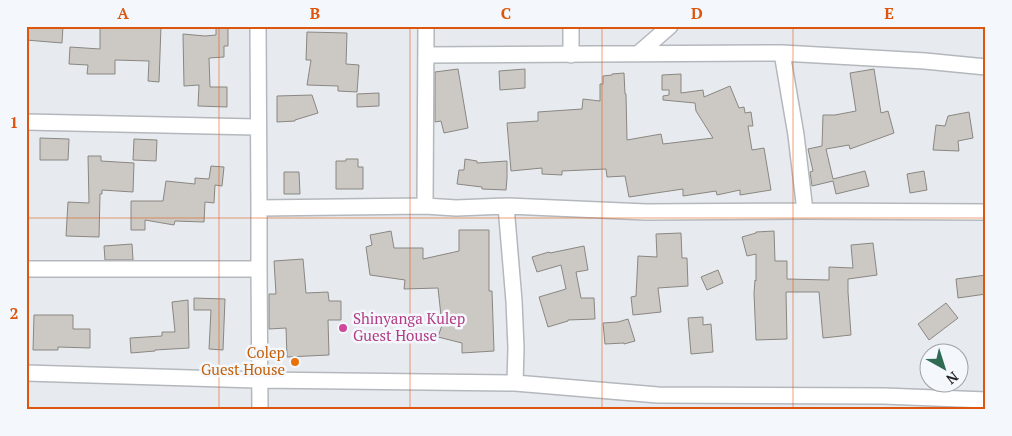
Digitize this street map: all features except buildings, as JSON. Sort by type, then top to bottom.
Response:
[{"type":"street","points":[[258,26],[260,410]]},
{"type":"street","points":[[425,206],[426,26]]},
{"type":"street","points":[[571,26],[571,55]]},
{"type":"street","points":[[639,53],[670,26]]},
{"type":"street","points":[[426,55],[782,53],[924,61],[986,68]]},
{"type":"street","points":[[782,53],[796,135],[805,211]]},
{"type":"street","points":[[26,122],[258,127]]},
{"type":"street","points":[[260,208],[425,206],[456,208],[506,206],[646,212],[986,212]]},
{"type":"street","points":[[506,206],[514,302],[515,383]]},
{"type":"street","points":[[26,269],[259,269]]},
{"type":"street","points":[[26,373],[260,380],[515,383],[658,403],[884,396],[986,400]]},
{"type":"place","name":"Shinyanga Kulep Guest House","points":[[343,328]]},
{"type":"place","name":"Colep Guest House","points":[[295,362]]}]
